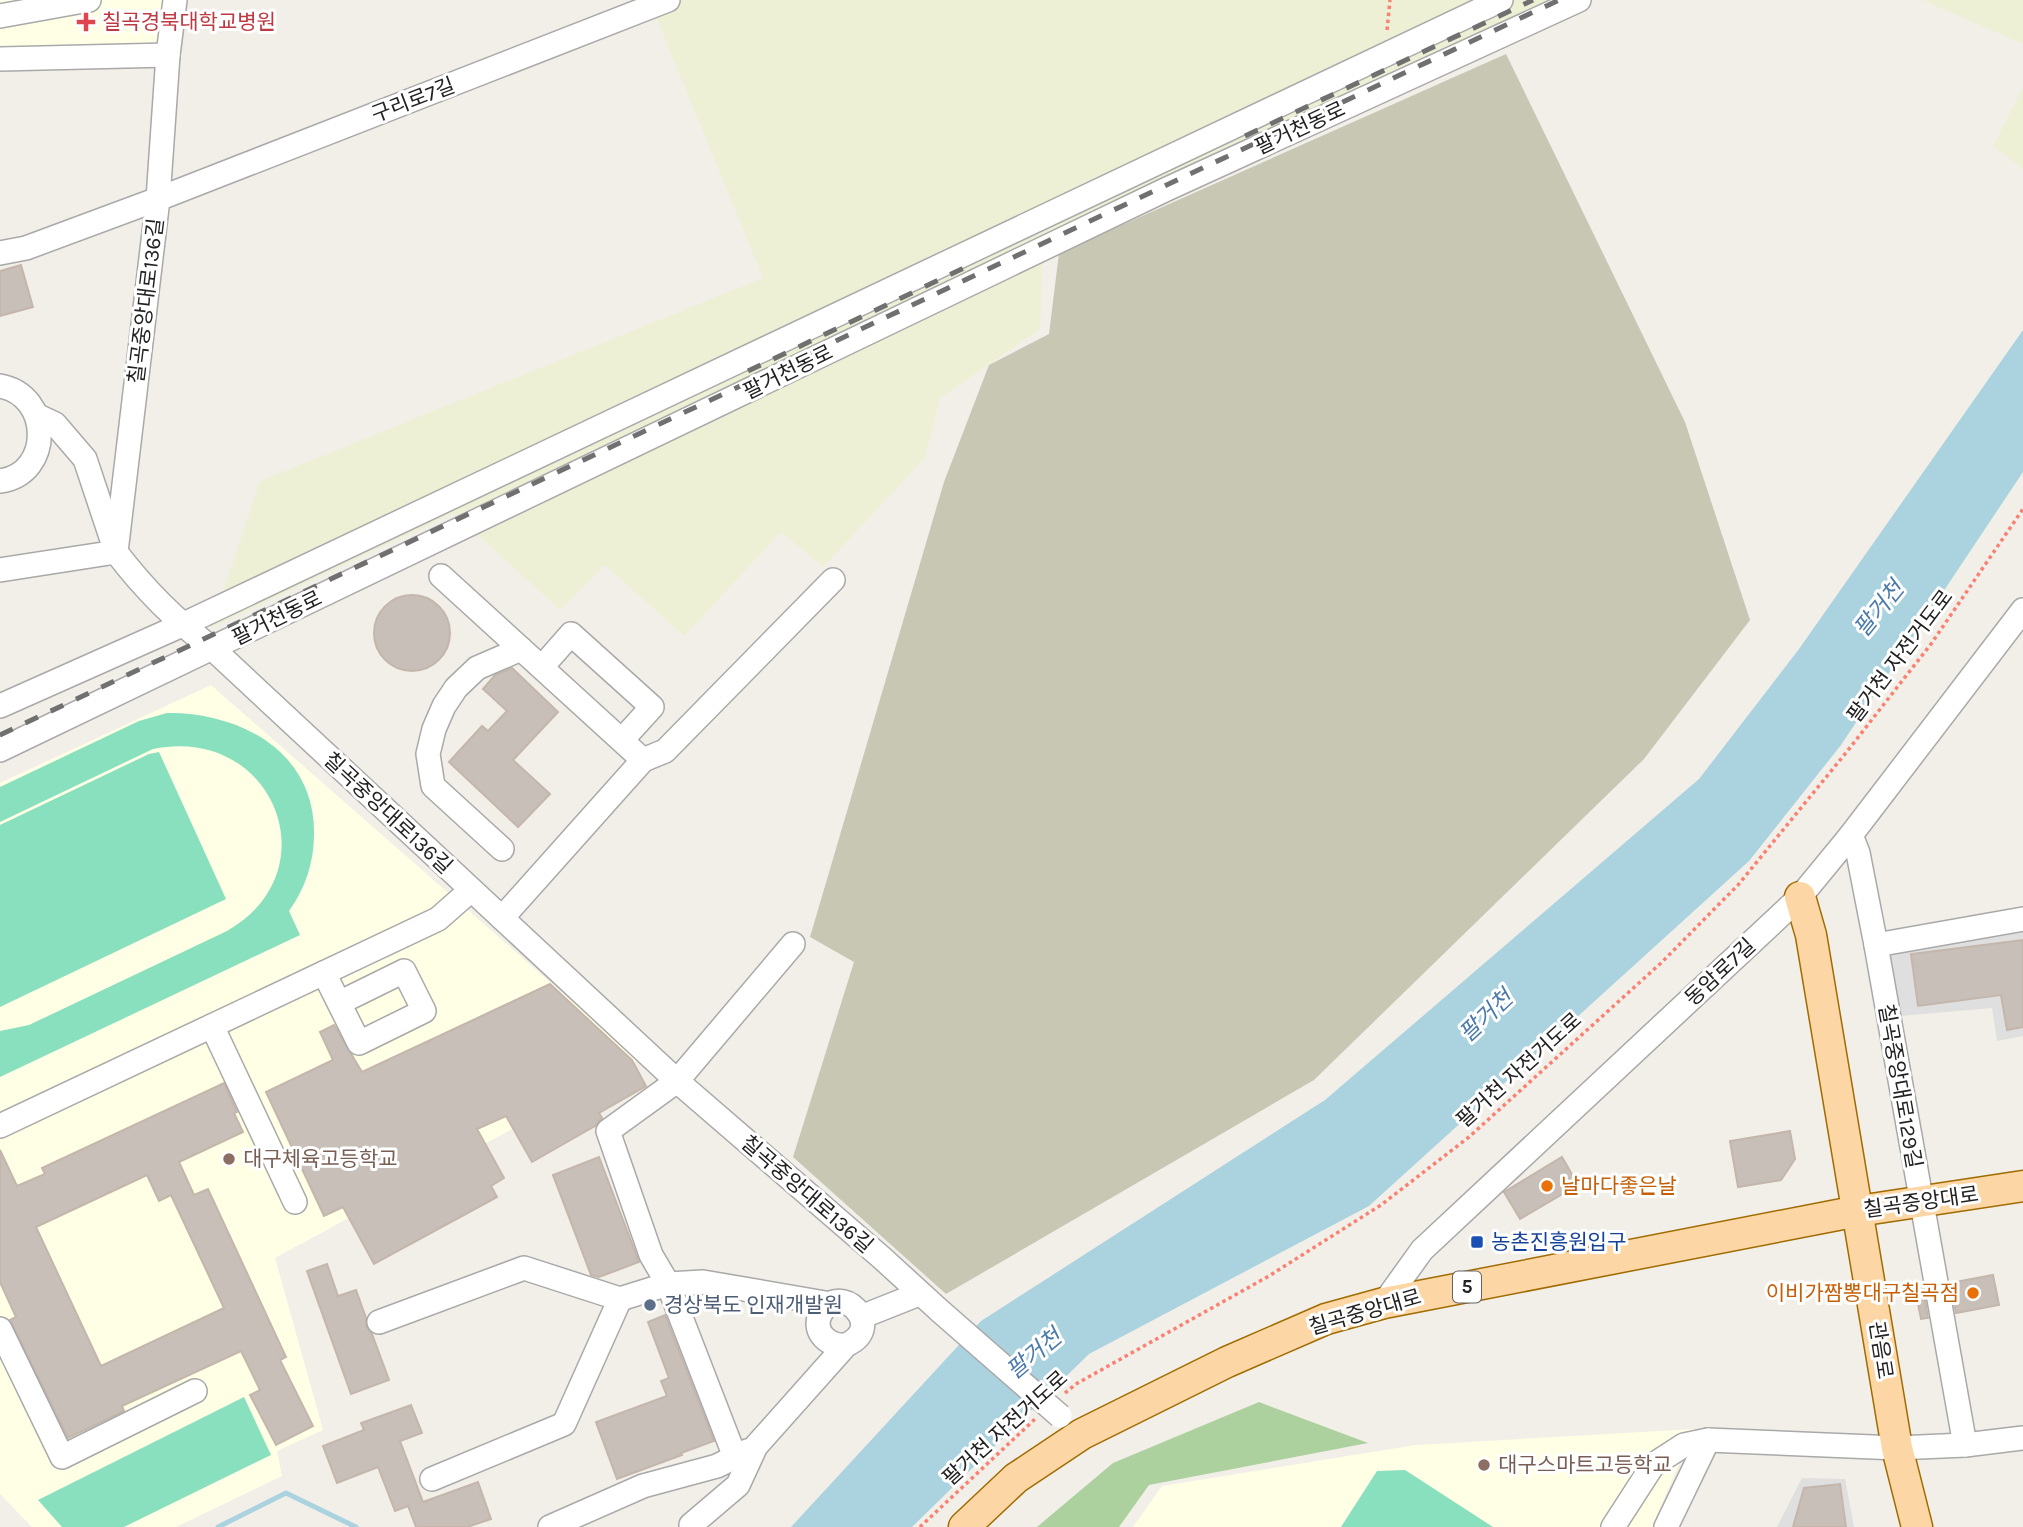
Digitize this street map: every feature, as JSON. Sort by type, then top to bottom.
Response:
[{"type":"main road","name":"관음로","points":[[1800,897],[1811,935],[1896,1448],[1917,1527]]},
{"type":"main road","name":"칠곡중앙대로","points":[[964,1527],[1016,1478],[1060,1416],[1227,1362],[1326,1319],[1384,1303],[1858,1210],[2023,1186]]},
{"type":"street","points":[[0,16],[89,0]]},
{"type":"street","name":"칠곡중앙대로136길","points":[[175,0],[168,55],[158,199],[116,552],[136,578],[182,625],[213,649],[677,1081],[1060,1416]]},
{"type":"street","name":"구리로7길","points":[[0,253],[26,247],[158,199],[668,0]]},
{"type":"street","name":"팔거천동로","points":[[0,706],[182,625],[1501,0]]},
{"type":"street","name":"팔거천동로","points":[[0,750],[1167,189],[1579,0]]},
{"type":"street","points":[[0,59],[168,55]]},
{"type":"street","points":[[0,386],[18,393],[30,403],[38,416],[41,432],[39,449],[31,463],[19,474],[0,481]]},
{"type":"street","points":[[0,570],[116,552],[85,459],[55,424],[38,416]]},
{"type":"street","points":[[441,576],[643,760]]},
{"type":"street","points":[[502,918],[643,760],[665,751],[833,580]]},
{"type":"street","name":"동암로7길","points":[[1384,1303],[1422,1250],[1800,897],[1852,835],[2023,611]]},
{"type":"street","points":[[542,667],[571,634],[652,707],[622,740]]},
{"type":"street","points":[[502,849],[433,786],[428,754],[433,729],[456,688],[477,668],[521,649]]},
{"type":"street","name":"칠곡중앙대로129길","points":[[1852,835],[1876,945],[1965,1445]]},
{"type":"street","points":[[0,1126],[438,919],[471,890]]},
{"type":"street","points":[[1876,945],[2023,919]]},
{"type":"street","points":[[735,1457],[668,1284],[651,1255],[607,1131],[677,1081],[793,944]]},
{"type":"street","points":[[324,973],[339,1003]]},
{"type":"street","points":[[212,1026],[295,1202]]},
{"type":"street","points":[[379,1322],[524,1269],[620,1299],[668,1284],[704,1282],[831,1304]]},
{"type":"street","points":[[861,1317],[919,1294]]},
{"type":"street","points":[[432,1479],[564,1424],[620,1299]]},
{"type":"street","points":[[838,1301],[852,1305],[861,1317],[861,1331],[853,1342],[846,1345],[839,1346],[826,1340],[819,1328],[820,1314],[838,1301]]},
{"type":"street","points":[[0,1329],[62,1457],[195,1391]]},
{"type":"street","points":[[691,1525],[738,1485],[756,1446],[846,1345]]},
{"type":"street","points":[[1613,1527],[1653,1465],[1684,1444],[1708,1440],[1896,1448],[1965,1445],[2023,1438]]},
{"type":"street","points":[[1666,1527],[1708,1440]]},
{"type":"street","points":[[550,1527],[643,1486],[717,1466],[756,1446]]},
{"type":"path","points":[[1388,30],[1390,0]]},
{"type":"path","name":"팔거천 자전거도로","points":[[920,1527],[1011,1439],[1060,1416],[1076,1384],[1269,1276],[1381,1205],[1469,1137],[1661,963],[1738,885],[1845,754],[1931,644],[2023,509]]},
{"type":"shaded area","name":"칠곡경북대학교병원","points":[[0,0],[177,0],[167,43],[0,71]]},
{"type":"shaded area","points":[[649,0],[1551,0],[1191,167],[1043,256],[1040,329],[940,398],[925,458],[823,567],[781,532],[684,636],[605,565],[560,610],[454,513],[211,628],[260,481],[763,278]]},
{"type":"shaded area","points":[[1922,0],[2023,0],[2023,44]]},
{"type":"shaded area","points":[[1506,54],[1685,422],[1750,620],[1644,759],[1314,1080],[946,1294],[793,1157],[854,962],[810,937],[944,482],[989,365],[1049,334],[1059,253]]},
{"type":"shaded area","points":[[2023,87],[2023,169],[1993,146]]},
{"type":"shaded area","name":"대구체육고등학교","points":[[211,685],[639,1060],[275,1258],[323,1430],[277,1451],[282,1476],[176,1527],[32,1527],[0,1494],[0,783]]},
{"type":"shaded area","points":[[2023,930],[2023,1036],[1997,1041],[1992,1008],[1900,1016],[1889,950]]},
{"type":"shaded area","name":"대구스마트고등학교","points":[[1694,1429],[1652,1527],[1133,1527],[1162,1486],[1416,1445]]},
{"type":"shaded area","points":[[1802,1478],[1845,1479],[1854,1527],[1777,1527]]},
{"type":"green space","points":[[167,713],[221,720],[247,730],[269,743],[288,760],[302,781],[311,806],[314,835],[307,875],[300,894],[289,911],[300,935],[0,1077],[0,1031],[29,1025],[227,931],[259,905],[277,873],[282,840],[274,808],[257,780],[230,758],[195,747],[153,749],[0,822],[0,787],[139,721]]},
{"type":"green space","points":[[159,752],[226,899],[0,1007],[0,825],[149,754]]},
{"type":"green space","points":[[244,1397],[271,1455],[124,1527],[62,1527],[38,1500]]},
{"type":"green space","points":[[1259,1402],[1368,1443],[1149,1485],[1119,1527],[1037,1527],[1113,1463]]},
{"type":"green space","points":[[1405,1470],[1493,1527],[1341,1527],[1377,1471]]},
{"type":"water","name":"팔거천","points":[[2023,330],[2023,472],[1841,745],[1749,861],[1369,1206],[1089,1354],[912,1527],[791,1527],[981,1321],[1325,1100],[1699,779],[1799,649]]},
{"type":"building","points":[[21,265],[33,307],[0,316],[0,271]]},
{"type":"building","points":[[405,595],[419,595],[433,601],[444,612],[450,633],[447,648],[439,660],[419,671],[405,671],[391,665],[380,654],[374,640],[374,626],[380,612],[391,601]]},
{"type":"building","points":[[512,668],[558,712],[513,760],[550,794],[518,827],[449,762],[482,726],[488,731],[507,711],[483,689],[495,675]]},
{"type":"building","points":[[2023,940],[2023,1027],[2007,1030],[2001,995],[1918,1006],[1911,954]]},
{"type":"building","points":[[550,984],[632,1060],[646,1086],[599,1113],[602,1118],[595,1126],[532,1162],[506,1116],[477,1129],[504,1178],[491,1186],[497,1197],[374,1264],[343,1207],[324,1216],[266,1092],[333,1060],[320,1032],[334,1025],[362,1072]]},
{"type":"building","points":[[224,1083],[243,1132],[179,1162],[194,1195],[208,1189],[286,1357],[280,1360],[313,1426],[276,1445],[250,1395],[260,1390],[241,1351],[122,1406],[124,1411],[68,1438],[10,1320],[16,1317],[0,1282],[0,1150],[17,1186],[45,1174],[42,1168]],"holes":[[[147,1175],[159,1201],[171,1195],[224,1308],[101,1366],[36,1227]]]},
{"type":"building","points":[[1790,1131],[1795,1159],[1781,1180],[1738,1187],[1730,1141]]},
{"type":"building","points":[[599,1157],[639,1262],[599,1277],[591,1275],[553,1175]]},
{"type":"building","points":[[1562,1157],[1578,1185],[1520,1219],[1504,1192]]},
{"type":"building","points":[[327,1264],[338,1296],[356,1290],[366,1318],[366,1326],[372,1334],[389,1380],[351,1394],[307,1271]]},
{"type":"building","points":[[1993,1275],[1999,1305],[1956,1313],[1950,1283]]},
{"type":"building","points":[[1923,1288],[1928,1318],[1921,1319],[1915,1289]]},
{"type":"building","points":[[665,1315],[714,1441],[617,1479],[596,1422],[667,1396],[661,1381],[669,1378],[648,1322]]},
{"type":"building","points":[[411,1405],[422,1433],[400,1441],[423,1502],[478,1482],[491,1519],[467,1527],[416,1527],[408,1506],[395,1511],[378,1467],[337,1483],[323,1446],[364,1430],[361,1423]]},
{"type":"building","points":[[1840,1484],[1846,1527],[1793,1527],[1804,1488]]},
{"type":"waterway","points":[[218,1527],[286,1493],[356,1527]]},
{"type":"railway","points":[[1245,136],[1533,0]]},
{"type":"railway","points":[[0,735],[1559,0]]},
{"type":"railway","points":[[748,371],[966,267]]},
{"type":"place","name":"칠곡경북대학교병원","points":[[86,22]]},
{"type":"place","name":"대구체육고등학교","points":[[229,1159]]},
{"type":"place","name":"날마다좋은날","points":[[1547,1186]]},
{"type":"place","name":"농촌진흥원입구","points":[[1477,1242]]},
{"type":"place","name":"이비가짬뽕대구칠곡점","points":[[1973,1293]]},
{"type":"place","name":"경상북도 인재개발원","points":[[650,1305]]},
{"type":"place","name":"대구스마트고등학교","points":[[1484,1465]]}]
